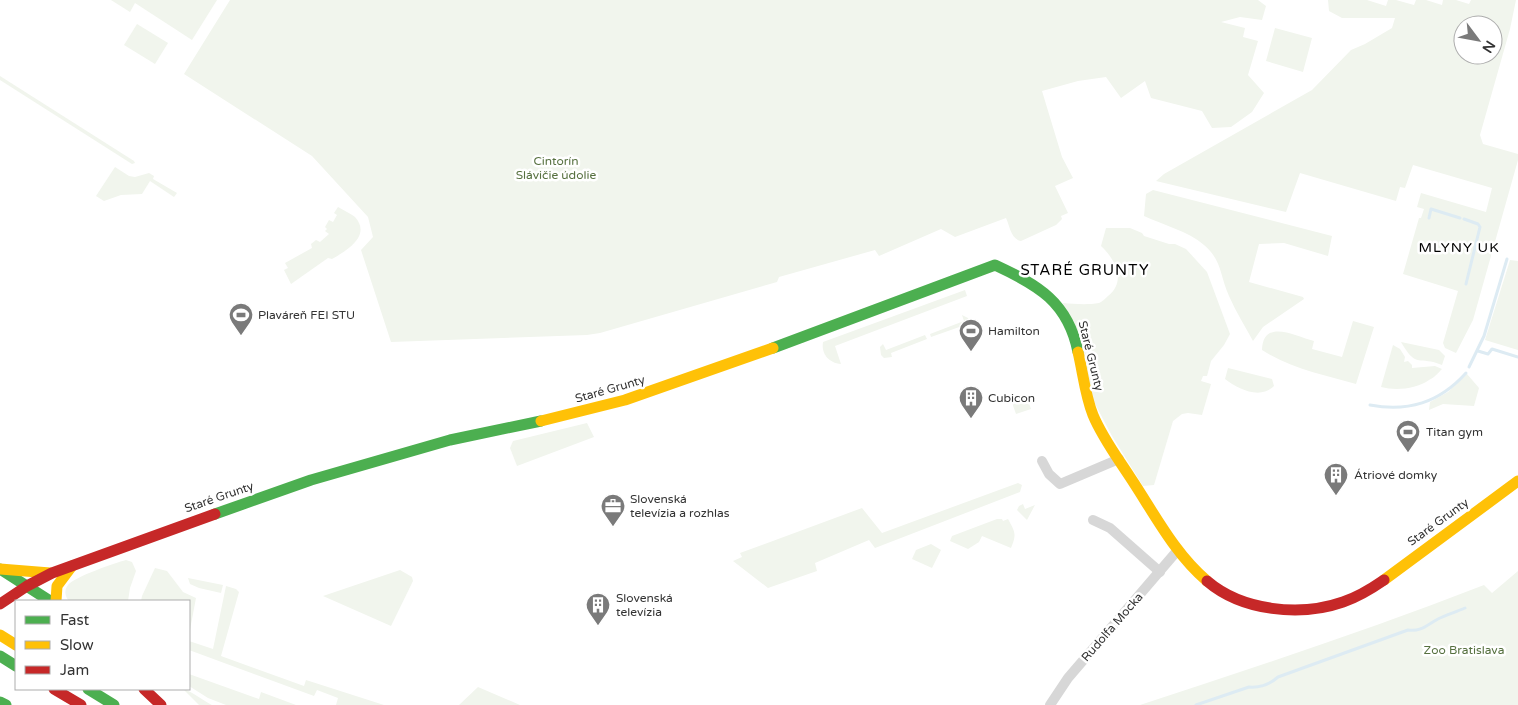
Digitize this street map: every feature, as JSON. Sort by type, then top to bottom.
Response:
[{"type":"main road","name":"Staré Grunty","points":[[0,604],[27,586],[73,564],[311,480],[450,440],[547,420],[625,400],[702,374],[995,265],[1026,279],[1039,288],[1051,297],[1066,316],[1075,339],[1090,407],[1102,432],[1177,551],[1202,577],[1222,591],[1249,603],[1281,609],[1310,609],[1347,601],[1364,593],[1518,481]]},
{"type":"main road","points":[[56,600],[56,588],[60,579],[73,564]]},
{"type":"main road","points":[[0,569],[52,573]]},
{"type":"main road","points":[[0,569],[48,600]]},
{"type":"main road","points":[[0,635],[15,644]]},
{"type":"main road","points":[[0,656],[15,665]]},
{"type":"main road","points":[[56,690],[81,705]]},
{"type":"main road","points":[[90,690],[114,705]]},
{"type":"main road","points":[[145,690],[162,705]]},
{"type":"main road","points":[[0,702],[6,705]]},
{"type":"street","points":[[1042,461],[1049,474],[1060,484],[1119,459]]},
{"type":"street","points":[[1093,520],[1110,528],[1160,572]]},
{"type":"street","name":"Rudolfa Mocka","points":[[1050,705],[1068,678],[1177,551]]},
{"type":"green space","points":[[111,0],[217,0],[192,40],[135,3],[130,12]]},
{"type":"green space","name":"Cintorín Slávičie údolie","points":[[230,0],[1258,0],[1266,6],[1262,20],[1240,17],[1221,22],[1245,28],[1243,37],[1258,41],[1248,75],[1264,93],[1252,112],[1231,127],[1212,128],[1202,111],[1151,98],[1145,81],[1121,98],[1106,77],[1078,81],[1042,91],[1062,157],[1073,178],[1055,186],[1068,213],[1061,216],[1062,219],[1056,225],[1021,241],[1013,235],[1006,218],[955,237],[941,229],[879,256],[875,250],[779,277],[777,282],[600,333],[391,342],[361,250],[373,237],[368,217],[312,156],[184,74]]},
{"type":"green space","points":[[1328,0],[1367,0],[1386,6],[1388,0],[1396,0],[1414,5],[1416,0],[1426,0],[1442,5],[1443,0],[1456,0],[1469,4],[1471,0],[1516,0],[1503,54],[1503,15],[1453,15],[1453,65],[1500,65],[1480,135],[1483,144],[1518,154],[1518,160],[1473,320],[1456,353],[1445,348],[1443,343],[1458,291],[1403,274],[1419,218],[1421,218],[1424,209],[1417,207],[1421,193],[1486,212],[1492,188],[1413,165],[1405,188],[1400,187],[1396,201],[1300,173],[1286,212],[1156,181],[1164,174],[1312,90],[1351,50],[1392,28],[1395,18],[1342,18],[1329,11]]},
{"type":"green space","points":[[137,24],[168,43],[155,64],[124,45]]},
{"type":"green space","points":[[1275,28],[1312,38],[1303,72],[1266,61]]},
{"type":"green space","points":[[0,76],[135,163],[132,164],[0,80]]},
{"type":"green space","points":[[115,167],[129,176],[135,177],[149,173],[154,176],[153,179],[177,193],[174,197],[150,181],[142,194],[121,195],[104,201],[96,196]]},
{"type":"green space","points":[[1153,190],[1332,236],[1328,256],[1284,243],[1259,244],[1249,282],[1303,297],[1304,299],[1263,327],[1253,341],[1232,302],[1217,262],[1210,251],[1191,236],[1144,216],[1146,194]]},
{"type":"green space","points":[[338,207],[355,217],[361,230],[359,237],[344,252],[332,259],[328,258],[291,284],[284,270],[288,268],[285,263],[312,248],[311,244],[316,240],[320,242],[329,234],[325,231],[327,229],[325,227],[329,220],[333,222],[337,215],[334,213]]},
{"type":"green space","points":[[1106,228],[1130,228],[1142,233],[1144,236],[1175,244],[1186,249],[1207,272],[1230,334],[1211,361],[1207,376],[1203,376],[1201,381],[1211,384],[1202,415],[1182,414],[1173,421],[1154,485],[1143,486],[1112,436],[1093,400],[1063,303],[1099,303],[1114,290],[1117,284],[1117,270],[1111,257],[1101,246]]},
{"type":"green space","points":[[1510,260],[1518,261],[1518,350],[1485,340]]},
{"type":"green space","points":[[965,290],[967,296],[835,346],[841,364],[830,360],[823,350],[823,342]]},
{"type":"green space","points":[[962,315],[968,318],[970,325],[967,331],[965,325],[931,337],[930,334],[964,321]]},
{"type":"green space","points":[[1353,321],[1374,327],[1356,384],[1296,367],[1262,350],[1264,340],[1268,334],[1281,332],[1314,341],[1312,349],[1342,357]]},
{"type":"green space","points":[[925,335],[927,339],[891,353],[892,357],[884,358],[881,355],[880,347],[883,344],[886,350]]},
{"type":"green space","points":[[1401,342],[1439,350],[1445,356],[1442,365],[1415,359],[1406,351]]},
{"type":"green space","points":[[1393,345],[1400,349],[1405,357],[1404,362],[1408,361],[1412,368],[1435,366],[1442,369],[1433,378],[1412,387],[1399,389],[1381,387]]},
{"type":"green space","points":[[1228,368],[1272,379],[1274,386],[1268,390],[1256,393],[1243,389],[1225,379]]},
{"type":"green space","points":[[1467,374],[1479,388],[1474,406],[1443,404],[1429,410],[1430,402],[1448,392]]},
{"type":"green space","points":[[1026,395],[1031,409],[1016,414],[1011,400]]},
{"type":"green space","points":[[587,423],[594,437],[517,466],[510,448],[513,441]]},
{"type":"green space","points":[[1018,483],[1022,485],[1020,492],[875,548],[869,540],[815,563],[817,571],[768,588],[733,561],[742,557],[740,553],[862,508],[882,533]]},
{"type":"green space","points":[[1023,504],[1025,509],[1035,505],[1027,520],[1017,510]]},
{"type":"green space","points":[[997,519],[1002,519],[1003,521],[1008,519],[1012,527],[1015,536],[1011,548],[982,536],[979,542],[968,549],[950,541],[952,536]]},
{"type":"green space","points":[[931,544],[941,550],[932,568],[912,559],[916,550]]},
{"type":"green space","points":[[126,560],[132,562],[136,571],[128,600],[68,600],[65,591],[68,585],[78,578]]},
{"type":"green space","points":[[155,568],[167,571],[183,592],[196,598],[190,630],[190,600],[141,600]]},
{"type":"green space","points":[[400,570],[412,577],[413,581],[391,626],[323,596]]},
{"type":"green space","name":"Zoo Bratislava","points":[[1518,571],[1518,705],[1140,705],[1356,632],[1484,585],[1492,593]]},
{"type":"green space","points":[[188,578],[223,585],[221,593],[190,584]]},
{"type":"green space","points":[[226,586],[239,592],[221,656],[304,686],[306,680],[384,705],[336,705],[338,698],[317,690],[314,696],[190,650],[190,641],[213,649]]},
{"type":"green space","points":[[190,674],[259,699],[261,692],[296,705],[226,705],[208,698],[190,687]]},
{"type":"green space","points":[[478,687],[520,705],[459,705]]},
{"type":"green space","points":[[184,690],[212,705],[199,705]]},
{"type":"waterway","points":[[1429,218],[1431,209],[1460,218]]},
{"type":"waterway","points":[[1464,219],[1478,224],[1480,227],[1466,284]]},
{"type":"waterway","points":[[1469,367],[1484,336],[1507,259]]},
{"type":"waterway","points":[[1478,351],[1488,354],[1492,349],[1518,357]]},
{"type":"waterway","points":[[1370,405],[1397,407],[1422,403],[1445,392],[1466,373]]},
{"type":"waterway","points":[[1196,705],[1249,687],[1265,685],[1278,677],[1408,630],[1420,629],[1465,608]]},
{"type":"traffic: fast","points":[[773,348],[995,265],[1025,280],[1049,297],[1067,320],[1078,352]]},
{"type":"traffic: fast","points":[[215,514],[311,480],[450,440],[541,421]]},
{"type":"traffic: fast","points":[[0,569],[48,600]]},
{"type":"traffic: fast","points":[[0,656],[15,665]]},
{"type":"traffic: fast","points":[[90,690],[114,705]]},
{"type":"traffic: fast","points":[[0,702],[6,705]]},
{"type":"traffic: slow","points":[[541,421],[625,400],[773,348]]},
{"type":"traffic: slow","points":[[1078,352],[1093,415],[1110,447],[1174,545],[1207,581]]},
{"type":"traffic: slow","points":[[1384,580],[1518,481]]},
{"type":"traffic: slow","points":[[56,600],[57,586],[72,566]]},
{"type":"traffic: slow","points":[[0,569],[50,573]]},
{"type":"traffic: slow","points":[[0,635],[15,644]]},
{"type":"traffic: jam","points":[[0,604],[27,586],[52,573],[215,514]]},
{"type":"traffic: jam","points":[[1207,581],[1221,591],[1254,605],[1290,610],[1326,607],[1343,602],[1354,598],[1384,580]]},
{"type":"traffic: jam","points":[[56,690],[81,705]]},
{"type":"traffic: jam","points":[[145,690],[161,705]]},
{"type":"place","name":"Plaváreň FEI STU","points":[[241,336]]},
{"type":"place","name":"Hamilton","points":[[971,352]]},
{"type":"place","name":"Cubicon","points":[[971,419]]},
{"type":"place","name":"Titan gym","points":[[1408,453]]},
{"type":"place","name":"Átriové domky","points":[[1336,496]]},
{"type":"place","name":"Slovenská televízia a rozhlas","points":[[613,527]]},
{"type":"place","name":"Slovenská televízia","points":[[598,626]]},
{"type":"district","name":"MLYNY UK","points":[[1459,247]]},
{"type":"district","name":"STARÉ GRUNTY","points":[[1085,270]]}]
